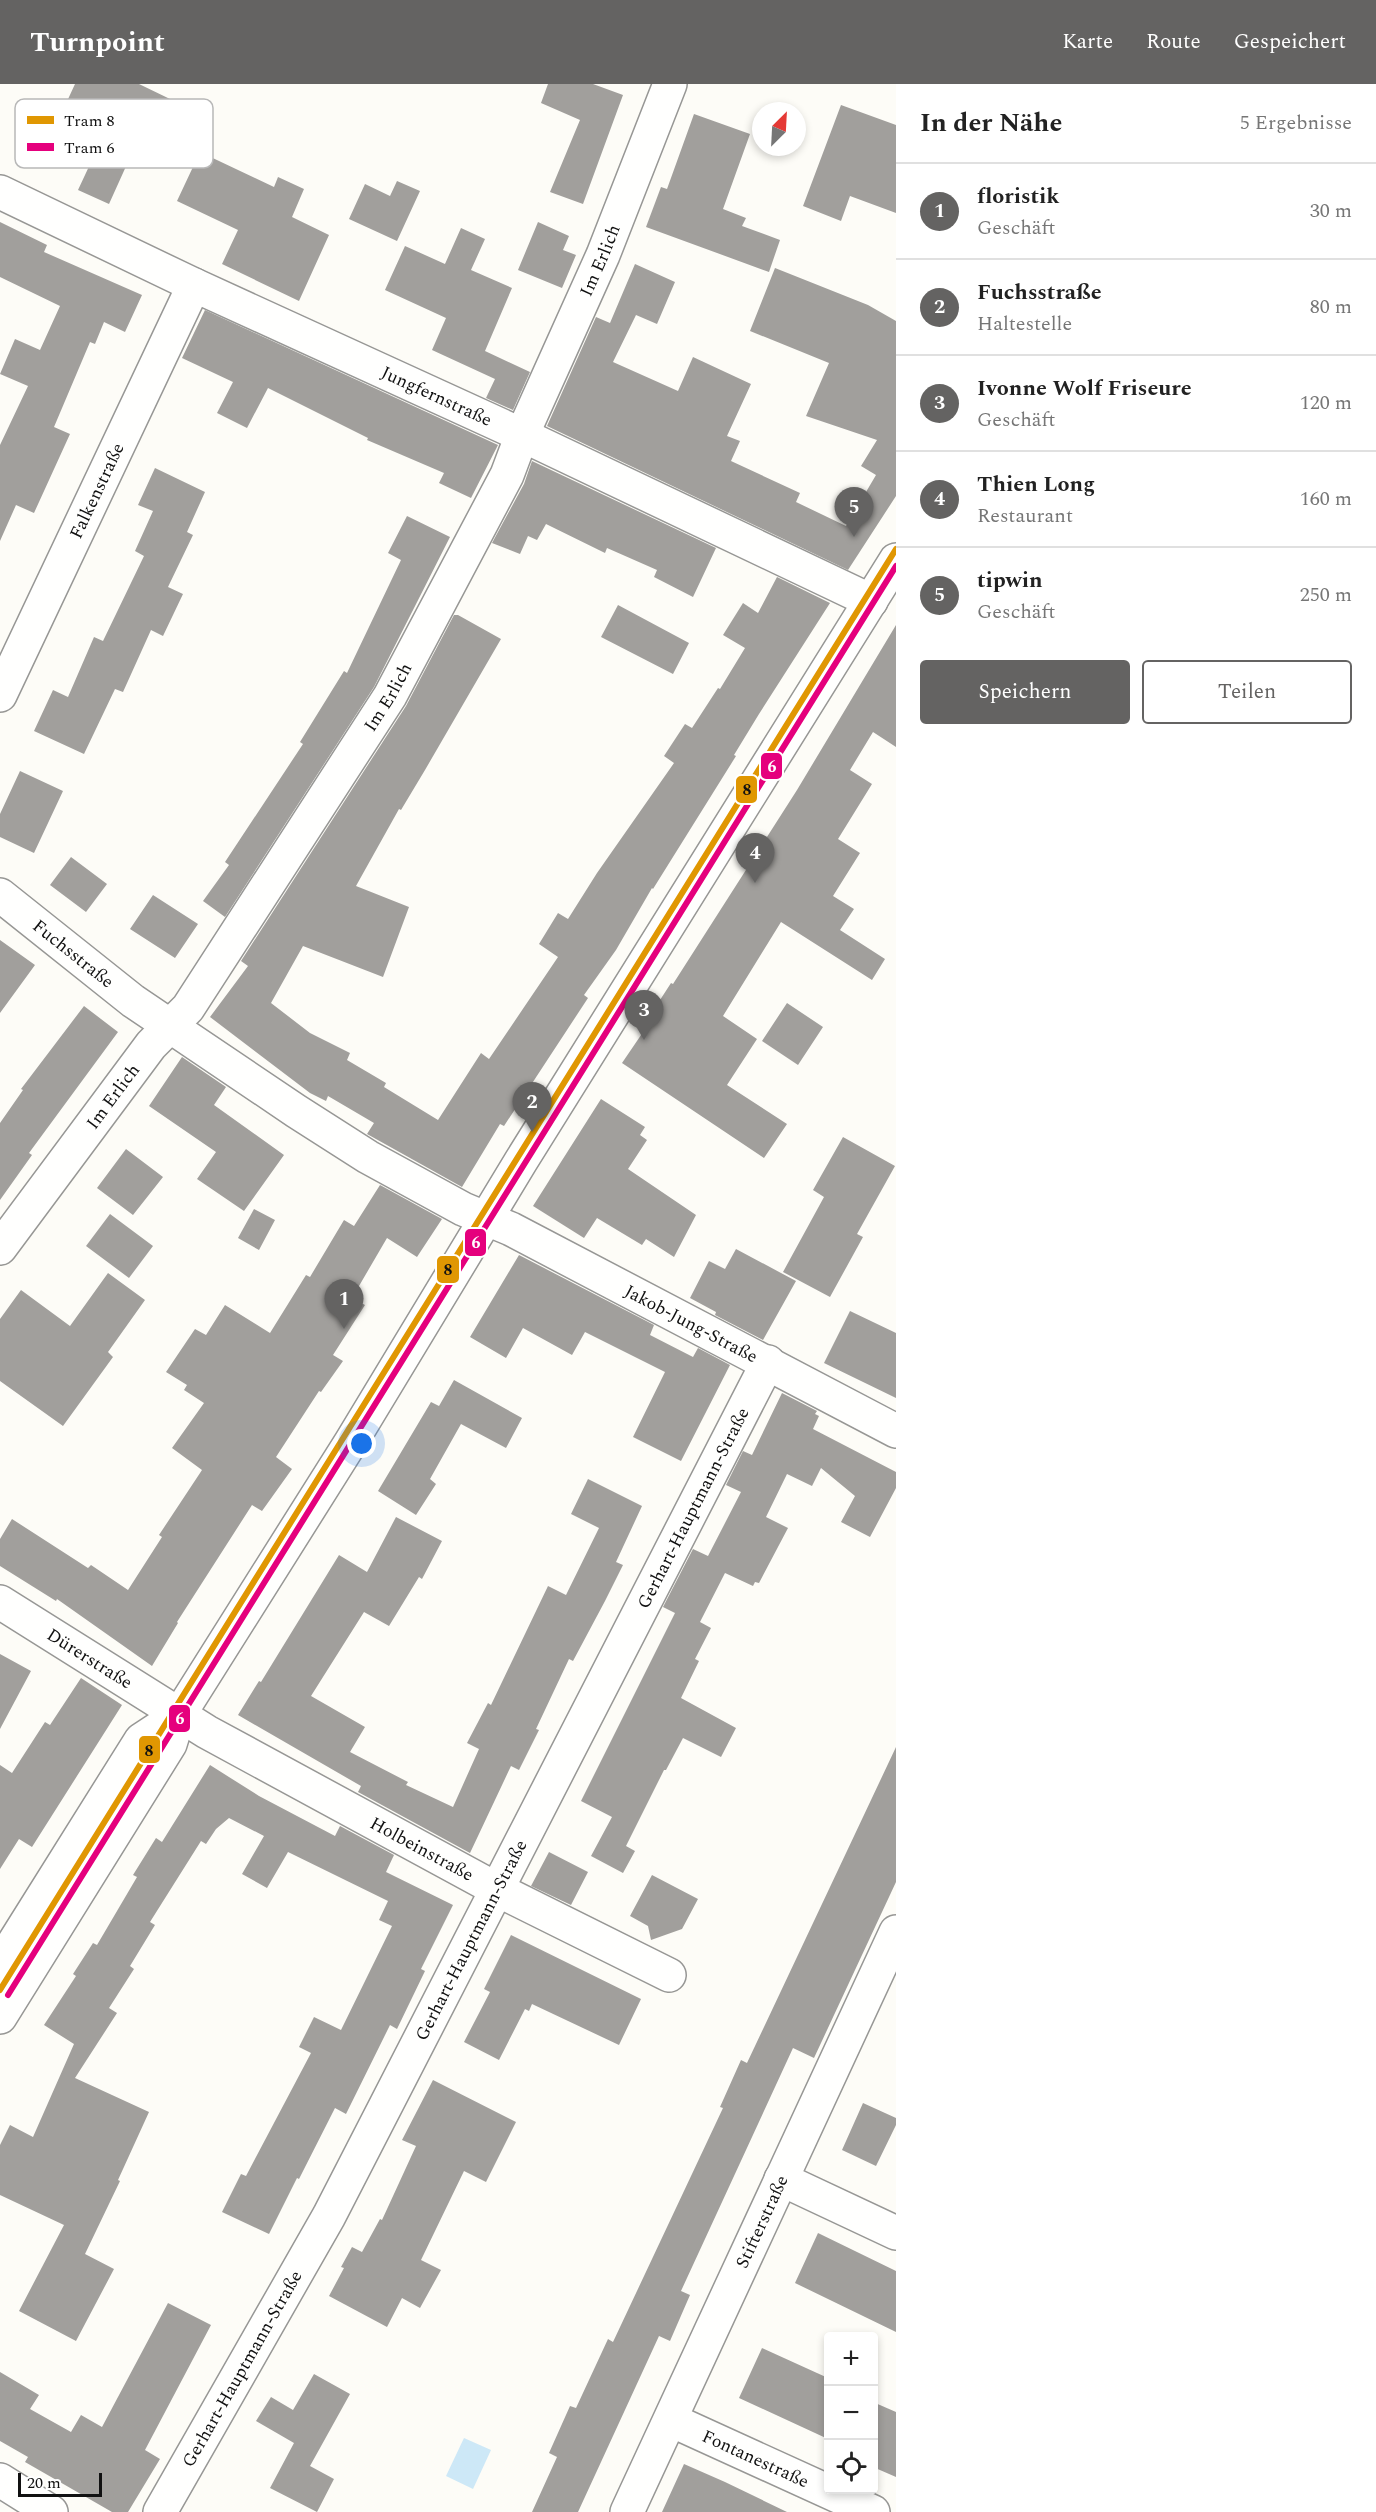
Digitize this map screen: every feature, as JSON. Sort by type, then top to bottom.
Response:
[{"type":"street","name":"Im Erlich","points":[[0,1248],[151,1045],[188,1008],[390,696],[507,475],[522,435],[603,255],[670,84]]},
{"type":"street","name":"Jungfernstraße","points":[[0,192],[194,285],[522,435],[871,601]]},
{"type":"street","name":"Falkenstraße","points":[[0,695],[194,285]]},
{"type":"street","points":[[0,2018],[170,1744],[179,1715],[351,1442],[486,1219],[895,563]]},
{"type":"street","name":"Fuchsstraße","points":[[0,894],[133,1001],[296,1111],[368,1157],[463,1209],[486,1219]]},
{"type":"street","name":"Jakob-Jung-Straße","points":[[486,1219],[511,1229],[896,1431]]},
{"type":"street","name":"Gerhart-Hauptmann-Straße","points":[[160,2512],[329,2216],[768,1362]]},
{"type":"street","name":"Dürerstraße","points":[[0,1602],[179,1715]]},
{"type":"street","points":[[0,1965],[141,1740],[179,1715]]},
{"type":"street","name":"Holbeinstraße","points":[[179,1715],[498,1890],[669,1975]]},
{"type":"street","name":"Stifterstraße","points":[[627,2512],[896,1932]]},
{"type":"street","points":[[781,2179],[896,2233]]},
{"type":"street","name":"Fontanestraße","points":[[671,2420],[873,2512]]},
{"type":"street","points":[[0,2480],[51,2512]]},
{"type":"water","points":[[464,2438],[491,2450],[473,2489],[446,2476]]},
{"type":"building","points":[[75,84],[139,84],[170,99],[68,99]]},
{"type":"building","points":[[548,84],[593,84],[623,95],[583,204],[550,192],[580,120],[541,103]]},
{"type":"building","points":[[841,105],[896,125],[896,213],[850,196],[841,221],[803,206]]},
{"type":"building","points":[[694,114],[750,134],[723,209],[746,218],[742,226],[780,240],[769,272],[646,227],[661,187],[667,189]]},
{"type":"building","points":[[213,158],[274,187],[278,177],[304,189],[292,217],[329,235],[299,301],[222,264],[238,230],[177,201],[192,168],[213,168]]},
{"type":"building","points":[[88,168],[125,168],[109,204],[78,190]]},
{"type":"building","points":[[397,181],[420,191],[397,241],[349,219],[365,184],[390,196]]},
{"type":"building","points":[[0,222],[47,245],[44,252],[142,295],[125,332],[104,322],[95,344],[90,342],[54,427],[70,434],[34,513],[16,505],[0,541],[0,445],[28,386],[0,374],[15,339],[40,350],[60,306],[0,277]]},
{"type":"building","points":[[538,222],[569,236],[563,250],[576,255],[562,288],[518,270]]},
{"type":"building","points":[[461,228],[485,239],[471,270],[512,288],[485,351],[530,372],[513,410],[486,398],[495,379],[432,350],[446,318],[385,290],[405,246],[445,264]]},
{"type":"building","points":[[635,264],[675,282],[657,324],[636,315],[613,362],[678,391],[693,357],[751,384],[727,436],[740,441],[731,461],[800,493],[796,502],[846,526],[876,475],[861,466],[877,440],[806,416],[829,363],[750,331],[775,268],[868,305],[896,321],[896,496],[848,570],[547,426],[596,317],[610,323]]},
{"type":"building","points":[[205,310],[498,445],[471,498],[439,483],[444,473],[367,440],[368,438],[268,388],[247,428],[217,413],[233,382],[182,358]]},
{"type":"building","points":[[532,461],[716,548],[693,597],[654,577],[657,570],[607,548],[605,553],[546,524],[537,540],[528,536],[520,554],[492,543],[524,484]]},
{"type":"building","points":[[155,468],[205,492],[187,532],[193,535],[168,587],[183,594],[163,636],[151,630],[123,692],[115,689],[84,754],[34,731],[53,690],[68,697],[94,637],[103,641],[144,556],[135,551],[153,511],[138,505]]},
{"type":"building","points":[[407,516],[450,537],[374,687],[225,917],[203,901],[229,865],[225,862],[303,744],[300,742],[344,671],[347,673],[401,560],[388,553]]},
{"type":"building","points":[[777,577],[830,603],[759,714],[734,755],[736,756],[652,888],[616,950],[584,995],[588,998],[504,1126],[500,1124],[462,1187],[367,1134],[374,1123],[328,1096],[326,1101],[310,1093],[210,1017],[248,966],[241,961],[406,706],[454,615],[458,615],[501,639],[401,810],[399,809],[356,886],[409,907],[383,977],[303,946],[271,1003],[310,1033],[350,1053],[347,1060],[386,1083],[384,1087],[438,1120],[481,1053],[489,1059],[558,957],[539,944],[558,913],[568,919],[597,873],[674,763],[664,756],[685,724],[692,728],[718,688],[720,689],[745,648],[723,635],[743,603],[758,613]]},
{"type":"building","points":[[618,605],[689,643],[673,674],[601,637]]},
{"type":"building","points":[[896,625],[896,747],[873,732],[850,770],[872,784],[838,839],[860,853],[833,896],[854,909],[840,930],[885,959],[872,980],[781,922],[723,1016],[757,1039],[727,1085],[787,1124],[764,1158],[622,1063],[654,1016],[651,1014],[671,983],[673,984],[797,790]]},
{"type":"building","points":[[20,771],[63,791],[34,853],[0,837],[0,814]]},
{"type":"building","points":[[71,857],[107,884],[86,912],[50,885]]},
{"type":"building","points":[[153,895],[198,924],[175,958],[130,929]]},
{"type":"building","points":[[0,940],[35,965],[0,1013]]},
{"type":"building","points":[[787,1003],[823,1027],[798,1065],[762,1041]]},
{"type":"building","points":[[84,1006],[118,1032],[29,1153],[32,1155],[0,1200],[0,1123],[23,1090],[21,1089]]},
{"type":"building","points":[[182,1057],[226,1087],[214,1105],[284,1155],[244,1211],[197,1179],[216,1152],[149,1106]]},
{"type":"building","points":[[601,1099],[645,1127],[640,1135],[647,1140],[628,1169],[696,1215],[674,1257],[646,1239],[642,1245],[597,1218],[584,1238],[533,1206]]},
{"type":"building","points":[[843,1137],[895,1166],[857,1234],[863,1237],[830,1297],[783,1272],[824,1197],[813,1190]]},
{"type":"building","points":[[126,1149],[163,1177],[133,1215],[97,1188]]},
{"type":"building","points":[[380,1185],[442,1219],[417,1257],[387,1238],[352,1298],[365,1305],[333,1355],[343,1361],[321,1392],[319,1391],[276,1457],[292,1469],[262,1511],[252,1505],[177,1622],[152,1666],[57,1599],[56,1601],[0,1566],[0,1539],[12,1519],[88,1568],[91,1565],[128,1590],[162,1537],[159,1535],[202,1470],[172,1448],[204,1403],[184,1390],[187,1385],[166,1372],[195,1329],[206,1335],[225,1305],[270,1333],[306,1275],[310,1277],[344,1220],[354,1226]]},
{"type":"building","points":[[254,1209],[275,1220],[259,1250],[238,1238]]},
{"type":"building","points":[[110,1214],[153,1246],[129,1278],[86,1246]]},
{"type":"building","points":[[736,1249],[796,1281],[763,1340],[715,1315],[716,1312],[690,1298],[709,1261],[725,1269]]},
{"type":"building","points":[[519,1255],[654,1325],[650,1335],[693,1357],[698,1348],[730,1365],[681,1461],[633,1437],[665,1372],[585,1332],[572,1355],[523,1328],[506,1358],[470,1337]]},
{"type":"building","points":[[108,1273],[145,1300],[108,1352],[113,1357],[63,1426],[0,1381],[0,1319],[21,1290],[70,1326]]},
{"type":"building","points":[[850,1311],[896,1333],[896,1398],[824,1363]]},
{"type":"building","points":[[454,1380],[522,1418],[506,1448],[461,1424],[430,1479],[436,1484],[416,1515],[378,1491],[431,1402],[439,1406]]},
{"type":"building","points":[[782,1393],[817,1411],[815,1414],[819,1416],[813,1429],[896,1472],[896,1488],[870,1537],[841,1522],[855,1496],[821,1468],[812,1486],[787,1474],[766,1517],[788,1528],[759,1583],[755,1582],[753,1586],[725,1573],[700,1622],[711,1628],[695,1659],[699,1661],[681,1698],[736,1728],[721,1757],[683,1738],[664,1770],[626,1846],[635,1851],[623,1873],[591,1856],[612,1817],[581,1801],[675,1613],[663,1607],[693,1549],[708,1556],[741,1492],[726,1485],[743,1451],[752,1455]]},
{"type":"building","points":[[588,1479],[642,1506],[616,1562],[623,1565],[573,1661],[569,1659],[536,1729],[539,1730],[519,1770],[511,1766],[470,1853],[358,1792],[361,1786],[238,1715],[259,1681],[261,1682],[339,1555],[367,1572],[396,1517],[442,1541],[422,1579],[419,1577],[389,1626],[364,1612],[311,1696],[365,1727],[350,1752],[408,1782],[406,1785],[453,1807],[479,1749],[467,1743],[488,1703],[491,1705],[548,1586],[566,1595],[599,1528],[571,1514]]},
{"type":"building","points":[[0,1654],[31,1671],[0,1729]]},
{"type":"building","points":[[81,1678],[122,1705],[32,1847],[19,1839],[0,1869],[0,1765],[12,1773],[45,1722],[50,1725]]},
{"type":"building","points":[[896,1747],[896,1882],[814,2058],[793,2048],[681,2291],[690,2295],[670,2341],[659,2336],[578,2512],[532,2512],[557,2457],[549,2453],[570,2406],[576,2408],[608,2339],[613,2342],[723,2108],[720,2107],[741,2060],[747,2063]]},
{"type":"building","points":[[210,1765],[259,1796],[335,1836],[340,1826],[394,1855],[386,1872],[453,1905],[421,1969],[425,1971],[397,2029],[390,2025],[346,2114],[335,2108],[269,2234],[222,2212],[241,2174],[246,2176],[311,2053],[299,2047],[314,2017],[341,2030],[392,1926],[379,1920],[388,1901],[288,1852],[267,1888],[242,1874],[264,1836],[229,1818],[216,1829],[206,1844],[201,1841],[150,1922],[155,1925],[130,1966],[134,1969],[109,2008],[117,2013],[75,2078],[149,2112],[118,2180],[120,2181],[85,2254],[114,2269],[76,2341],[19,2311],[64,2225],[0,2195],[0,2145],[10,2125],[33,2137],[74,2044],[44,2025],[76,1976],[73,1974],[93,1943],[97,1945],[137,1877],[133,1875],[156,1838],[162,1842]]},
{"type":"building","points":[[549,1852],[588,1872],[571,1905],[531,1886]]},
{"type":"building","points":[[652,1875],[698,1899],[682,1929],[651,1940],[648,1926],[630,1916]]},
{"type":"building","points":[[511,1935],[641,1999],[619,2045],[532,2004],[529,2011],[525,2009],[499,2060],[464,2042],[490,1992],[484,1989]]},
{"type":"building","points":[[433,2080],[516,2122],[486,2182],[464,2171],[421,2260],[441,2270],[420,2308],[402,2298],[387,2327],[329,2296],[352,2247],[362,2252],[380,2219],[382,2220],[416,2146],[402,2140]]},
{"type":"building","points":[[863,2103],[896,2118],[896,2125],[876,2166],[842,2150]]},
{"type":"building","points":[[818,2233],[896,2271],[896,2332],[795,2283]]},
{"type":"building","points":[[168,2303],[211,2325],[145,2450],[160,2459],[128,2512],[112,2512],[25,2462],[28,2457],[0,2441],[0,2372],[39,2395],[30,2409],[71,2432],[81,2415],[102,2427]]},
{"type":"building","points":[[762,2348],[824,2376],[824,2437],[739,2398]]},
{"type":"building","points":[[314,2374],[350,2394],[310,2466],[334,2479],[317,2512],[270,2488],[294,2443],[256,2421],[271,2397],[293,2410]]},
{"type":"building","points":[[878,2404],[896,2412],[896,2477],[878,2469]]},
{"type":"building","points":[[684,2464],[725,2482],[787,2512],[662,2512]]},
{"type":"tram line","name":"8","points":[[0,1990],[896,549]]},
{"type":"tram line","name":"6","points":[[8,1995],[896,566]]},
{"type":"place","name":"tipwin","points":[[854,537]]},
{"type":"place","name":"Thien Long","points":[[755,883]]},
{"type":"place","name":"Ivonne Wolf Friseure","points":[[644,1040]]},
{"type":"place","name":"Fuchsstraße","points":[[532,1132]]},
{"type":"place","name":"floristik","points":[[344,1329]]}]
